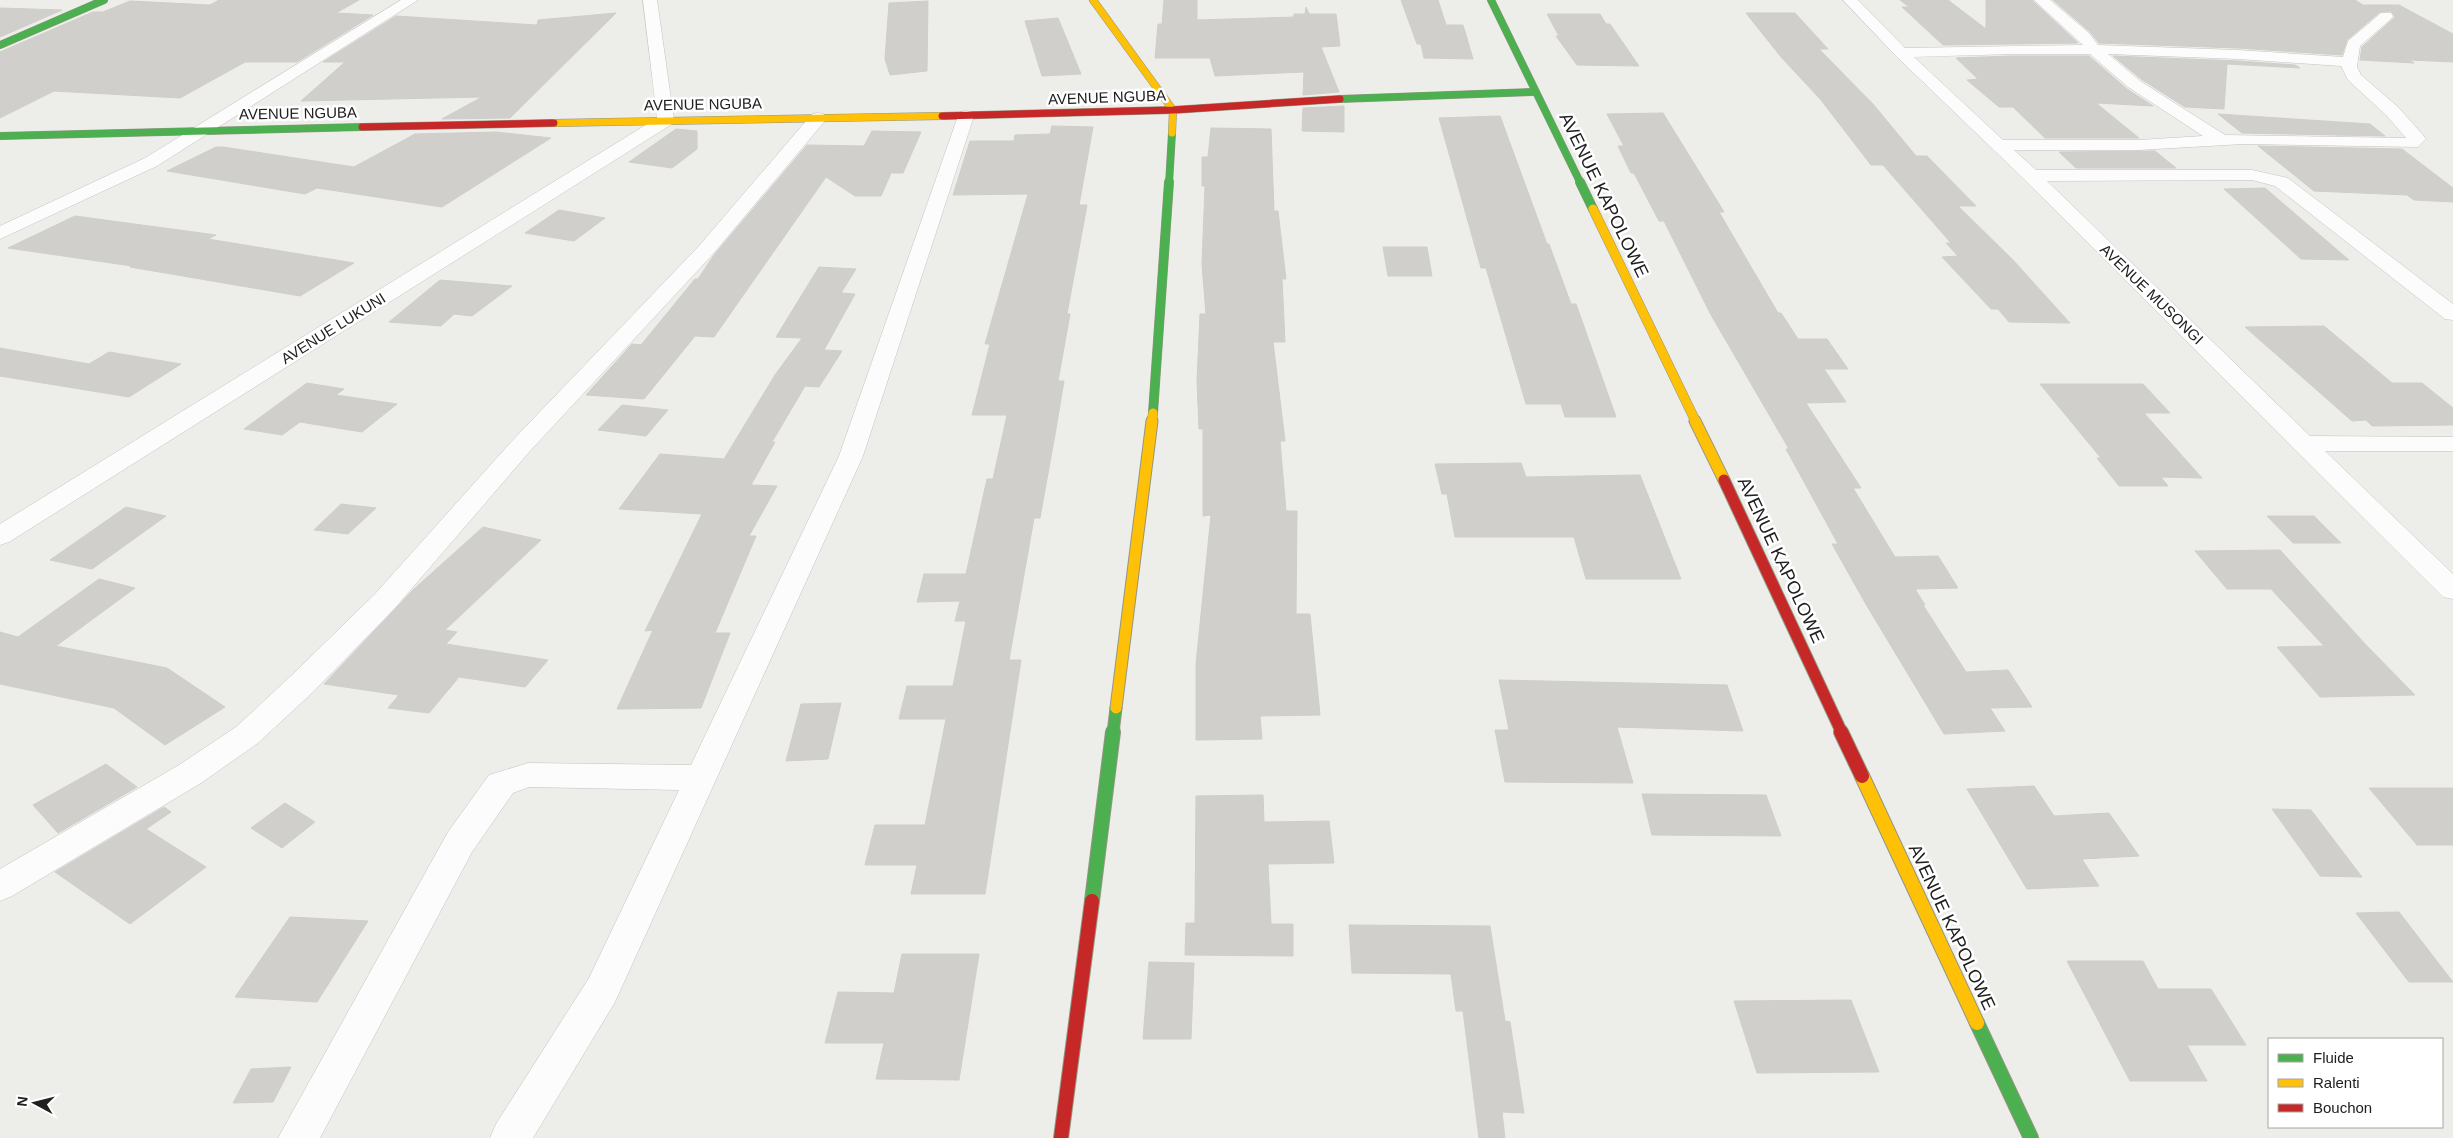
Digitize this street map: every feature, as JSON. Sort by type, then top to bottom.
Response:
[{"type":"main road","points":[[0,36],[83,0]]},
{"type":"main road","points":[[0,45],[104,0]]},
{"type":"main road","points":[[1061,1138],[1152,430],[1173,110],[1093,0]]},
{"type":"main road","name":"AVENUE KAPOLOWE","points":[[1491,0],[1534,92],[1706,441],[2031,1138]]},
{"type":"main road","name":"AVENUE NGUBA","points":[[0,136],[666,120],[966,116],[1173,110],[1405,95],[1534,92]]},
{"type":"street","points":[[0,233],[152,162],[200,130],[412,0]]},
{"type":"street","points":[[650,0],[666,120]]},
{"type":"street","name":"AVENUE MUSONGI","points":[[1850,0],[1901,52],[2305,443],[2453,590]]},
{"type":"street","points":[[2041,0],[2084,36],[2094,50],[2134,84],[2222,140]]},
{"type":"street","points":[[1998,145],[2139,145],[2222,140],[2412,143],[2417,139],[2376,95],[2354,77],[2349,67],[2353,44],[2386,16]]},
{"type":"street","points":[[1901,52],[1966,48],[2094,50],[2210,53],[2350,62]]},
{"type":"street","points":[[510,1138],[602,990],[851,456],[966,116]]},
{"type":"street","points":[[0,886],[190,774],[247,735],[302,684],[385,601],[521,446],[706,250],[818,118]]},
{"type":"street","name":"AVENUE LUKUNI","points":[[0,536],[666,120]]},
{"type":"street","points":[[2031,176],[2252,175],[2281,182],[2453,314]]},
{"type":"street","points":[[2305,443],[2453,444]]},
{"type":"street","points":[[298,1138],[460,842],[501,784],[528,775],[700,778]]},
{"type":"building","points":[[219,0],[359,0],[336,13],[373,15],[297,62],[245,62],[180,98],[54,91],[0,118],[0,52],[93,12],[103,12],[130,1],[210,5]]},
{"type":"building","points":[[1164,0],[1197,0],[1197,20],[1294,17],[1294,14],[1305,14],[1306,7],[1309,14],[1336,14],[1340,46],[1321,47],[1339,92],[1303,95],[1304,72],[1215,76],[1210,58],[1155,58],[1158,24],[1162,24]]},
{"type":"building","points":[[1401,0],[1438,0],[1446,25],[1463,25],[1473,59],[1424,58],[1421,44],[1417,44]]},
{"type":"building","points":[[1900,0],[1948,0],[1986,29],[1986,0],[2032,0],[2078,43],[1943,45],[1902,7],[1909,7]]},
{"type":"building","points":[[2053,0],[2355,0],[2363,5],[2399,5],[2453,34],[2453,62],[2409,60],[2414,63],[2360,60],[2362,47],[2395,17],[2391,11],[2380,12],[2347,40],[2342,55],[2238,48],[2099,43],[2090,32]]},
{"type":"building","points":[[928,1],[927,71],[890,75],[885,59],[889,3]]},
{"type":"building","points":[[0,8],[62,10],[0,37]]},
{"type":"building","points":[[616,13],[510,118],[442,119],[482,97],[301,101],[345,62],[323,62],[396,16],[537,25],[538,20]]},
{"type":"building","points":[[1746,13],[1795,13],[1828,49],[1819,49],[1873,104],[1916,156],[1927,156],[1976,206],[1958,206],[2013,260],[2070,323],[2009,322],[1998,309],[1991,309],[1942,257],[1958,256],[1946,243],[1951,243],[1883,165],[1871,165],[1821,100],[1781,57]]},
{"type":"building","points":[[1547,14],[1600,14],[1606,24],[1610,24],[1639,66],[1577,65],[1556,36],[1559,36]]},
{"type":"building","points":[[1058,18],[1081,74],[1042,76],[1025,21]]},
{"type":"building","points":[[2089,56],[2127,89],[2153,106],[2096,103],[2139,138],[2045,138],[2013,107],[1999,107],[1967,80],[1978,79],[1956,58]]},
{"type":"building","points":[[2113,56],[2238,61],[2295,65],[2300,68],[2227,64],[2224,109],[2185,107],[2141,79]]},
{"type":"building","points":[[1344,106],[1344,132],[1302,131],[1303,108]]},
{"type":"building","points":[[1663,113],[1724,212],[1719,212],[1778,313],[1781,313],[1798,339],[1827,339],[1848,369],[1824,369],[1846,402],[1806,403],[1861,488],[1853,488],[1895,557],[1938,556],[1958,588],[1915,589],[1925,605],[1923,605],[1966,672],[2008,670],[2032,707],[1990,708],[2005,731],[1944,734],[1832,544],[1838,544],[1786,449],[1789,449],[1711,315],[1664,221],[1659,221],[1634,173],[1631,173],[1618,146],[1624,146],[1607,114]]},
{"type":"building","points":[[2218,114],[2370,124],[2385,136],[2242,133]]},
{"type":"building","points":[[1500,116],[1571,304],[1576,304],[1616,417],[1565,417],[1561,404],[1526,404],[1486,268],[1481,268],[1439,118]]},
{"type":"building","points":[[1052,126],[1093,127],[1079,205],[1087,205],[1067,314],[1070,314],[1058,381],[1064,381],[1056,429],[1040,518],[1034,518],[1009,660],[1021,660],[985,894],[911,894],[917,865],[865,865],[875,825],[925,825],[946,719],[899,719],[907,686],[953,686],[966,621],[955,621],[960,601],[917,602],[924,574],[966,574],[987,479],[993,479],[1007,415],[972,415],[990,344],[985,344],[1028,194],[953,195],[970,141],[1014,141],[1015,135],[1050,134]]},
{"type":"building","points":[[1211,128],[1271,129],[1274,211],[1278,211],[1286,279],[1282,279],[1285,342],[1273,342],[1285,441],[1280,441],[1286,511],[1297,511],[1296,614],[1310,614],[1320,715],[1260,716],[1262,739],[1196,740],[1196,664],[1211,515],[1203,516],[1203,429],[1199,429],[1197,381],[1200,314],[1206,314],[1202,264],[1205,186],[1202,186],[1202,157],[1208,157]]},
{"type":"building","points":[[676,129],[697,131],[697,149],[672,168],[629,162]]},
{"type":"building","points":[[872,131],[921,132],[903,173],[891,173],[881,196],[855,196],[826,177],[714,337],[695,336],[644,399],[586,395],[632,344],[641,345],[695,279],[698,279],[714,255],[807,145],[864,146]]},
{"type":"building","points":[[496,132],[551,138],[442,207],[317,188],[305,194],[167,171],[216,147],[354,167],[415,134]]},
{"type":"building","points":[[2258,146],[2402,149],[2453,188],[2453,202],[2414,200],[2407,195],[2314,191]]},
{"type":"building","points":[[2155,151],[2176,168],[2076,168],[2059,152]]},
{"type":"building","points":[[2265,188],[2349,260],[2301,259],[2224,189]]},
{"type":"building","points":[[559,210],[605,218],[574,241],[525,233]]},
{"type":"building","points":[[75,216],[216,235],[208,239],[354,263],[300,296],[130,267],[132,266],[8,248]]},
{"type":"building","points":[[1383,247],[1427,247],[1432,276],[1388,276]]},
{"type":"building","points":[[819,267],[856,269],[841,293],[855,294],[824,350],[842,351],[819,387],[805,386],[772,442],[775,442],[751,485],[777,486],[749,536],[756,536],[715,633],[730,633],[701,708],[617,709],[653,630],[645,631],[702,514],[619,509],[660,454],[724,459],[775,375],[802,338],[776,337]]},
{"type":"building","points":[[440,280],[512,286],[472,316],[454,314],[441,326],[389,322]]},
{"type":"building","points":[[2324,326],[2392,383],[2422,383],[2453,408],[2453,425],[2372,426],[2366,420],[2352,421],[2245,327]]},
{"type":"building","points":[[0,348],[89,364],[109,352],[181,364],[129,397],[0,376]]},
{"type":"building","points":[[307,383],[344,389],[336,395],[397,404],[362,432],[300,422],[282,435],[244,429]]},
{"type":"building","points":[[2040,384],[2143,384],[2170,413],[2144,413],[2202,478],[2161,477],[2168,486],[2119,486],[2097,458],[2101,458]]},
{"type":"building","points":[[622,405],[668,410],[646,436],[598,430]]},
{"type":"building","points":[[1521,463],[1526,477],[1640,475],[1681,579],[1586,579],[1574,537],[1455,537],[1447,494],[1442,494],[1435,464]]},
{"type":"building","points":[[341,504],[376,508],[348,534],[314,530]]},
{"type":"building","points":[[126,507],[166,516],[92,569],[50,560]]},
{"type":"building","points":[[2267,516],[2314,516],[2341,543],[2293,543]]},
{"type":"building","points":[[483,527],[541,540],[445,630],[457,632],[446,644],[548,660],[525,687],[459,677],[429,713],[388,708],[399,695],[324,684],[413,590]]},
{"type":"building","points":[[2280,550],[2366,645],[2415,695],[2320,697],[2277,647],[2324,646],[2271,589],[2227,589],[2195,551]]},
{"type":"building","points":[[99,579],[135,588],[56,646],[167,668],[225,707],[165,745],[114,708],[0,684],[0,632],[18,637]]},
{"type":"building","points":[[1499,680],[1727,685],[1743,731],[1617,727],[1633,783],[1505,782],[1495,730],[1509,730]]},
{"type":"building","points":[[841,703],[828,759],[786,761],[801,704]]},
{"type":"building","points":[[106,764],[137,787],[58,833],[33,805]]},
{"type":"building","points":[[2034,786],[2054,816],[2109,813],[2139,856],[2082,859],[2099,886],[2027,889],[1967,789]]},
{"type":"building","points":[[2369,788],[2453,788],[2453,845],[2417,845]]},
{"type":"building","points":[[1642,794],[1766,795],[1781,836],[1652,835]]},
{"type":"building","points":[[1263,795],[1264,822],[1329,821],[1334,863],[1268,864],[1271,924],[1293,924],[1293,956],[1185,955],[1186,923],[1195,923],[1196,796]]},
{"type":"building","points":[[285,803],[315,822],[282,848],[251,828]]},
{"type":"building","points":[[164,807],[171,812],[146,829],[206,867],[130,924],[55,872]]},
{"type":"building","points":[[2272,809],[2311,810],[2362,877],[2320,876]]},
{"type":"building","points":[[2399,912],[2453,982],[2409,982],[2356,913]]},
{"type":"building","points":[[290,917],[368,921],[317,1002],[235,997]]},
{"type":"building","points":[[1349,925],[1490,926],[1505,1021],[1510,1022],[1524,1113],[1502,1112],[1505,1138],[1479,1138],[1463,1011],[1456,1011],[1451,974],[1352,973]]},
{"type":"building","points":[[902,954],[979,954],[959,1080],[876,1079],[884,1043],[825,1043],[838,992],[894,993]]},
{"type":"building","points":[[2067,961],[2143,961],[2158,989],[2211,989],[2246,1045],[2187,1045],[2207,1081],[2130,1081]]},
{"type":"building","points":[[1149,962],[1194,963],[1191,1039],[1143,1039]]},
{"type":"building","points":[[1851,1000],[1879,1072],[1757,1073],[1734,1001]]},
{"type":"building","points":[[291,1067],[273,1102],[233,1103],[251,1069]]},
{"type":"traffic: fast","points":[[0,45],[104,0]]},
{"type":"traffic: fast","points":[[1491,0],[1593,209]]},
{"type":"traffic: fast","points":[[1340,99],[1405,95],[1534,92]]},
{"type":"traffic: fast","points":[[0,136],[362,127]]},
{"type":"traffic: fast","points":[[1153,413],[1172,133]]},
{"type":"traffic: fast","points":[[1092,901],[1116,708]]},
{"type":"traffic: fast","points":[[1977,1023],[2031,1138]]},
{"type":"traffic: slow","points":[[1093,0],[1173,110],[1172,133]]},
{"type":"traffic: slow","points":[[554,123],[942,116]]},
{"type":"traffic: slow","points":[[1593,209],[1724,480]]},
{"type":"traffic: slow","points":[[1116,708],[1153,413]]},
{"type":"traffic: slow","points":[[1862,776],[1977,1023]]},
{"type":"traffic: jam","points":[[942,116],[1173,110],[1340,99]]},
{"type":"traffic: jam","points":[[362,127],[554,123]]},
{"type":"traffic: jam","points":[[1724,480],[1862,776]]},
{"type":"traffic: jam","points":[[1061,1138],[1092,901]]}]
